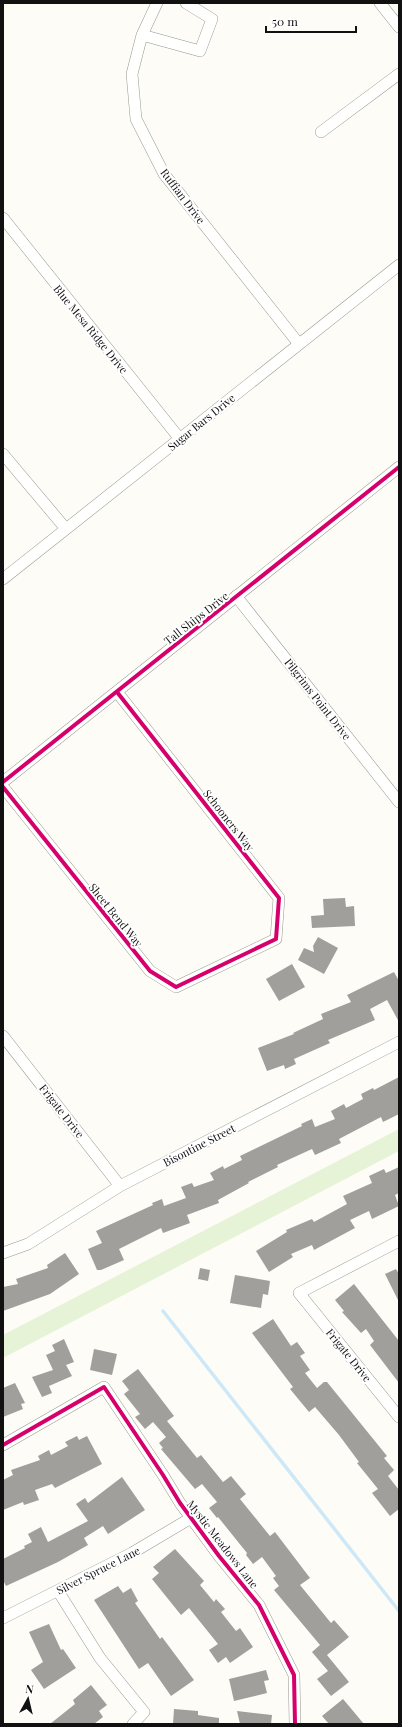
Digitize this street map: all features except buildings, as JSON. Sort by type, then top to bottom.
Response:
[{"type":"street","name":"Ruffian Drive","points":[[157,3],[142,35],[132,74],[136,119],[164,174],[299,344]]},
{"type":"street","points":[[142,35],[200,51],[212,19],[186,3]]},
{"type":"street","points":[[380,3],[399,28]]},
{"type":"street","points":[[321,132],[399,74]]},
{"type":"street","name":"Blue Mesa Ridge Drive","points":[[3,218],[180,439]]},
{"type":"street","name":"Sugar Bars Drive","points":[[3,579],[399,265]]},
{"type":"street","points":[[3,454],[66,530]]},
{"type":"street","name":"Tall Ships Drive","points":[[3,782],[399,467]]},
{"type":"street","name":"Pilgrims Point Drive","points":[[236,596],[399,802]]},
{"type":"street","name":"Schooners Way","points":[[117,692],[279,898],[276,939],[243,955]]},
{"type":"street","name":"Sheet Bend Way","points":[[3,787],[150,971],[176,987],[243,955]]},
{"type":"street","name":"Frigate Drive","points":[[3,1036],[120,1186]]},
{"type":"street","name":"Bisontine Street","points":[[3,1253],[28,1244],[120,1186],[399,1042]]},
{"type":"street","name":"Frigate Drive","points":[[399,1241],[299,1293],[399,1417]]},
{"type":"street","name":"Mystic Meadows Lane","points":[[3,1445],[104,1387],[191,1518],[259,1605],[294,1675],[295,1724]]},
{"type":"street","name":"Silver Spruce Lane","points":[[3,1618],[132,1553],[191,1518]]},
{"type":"street","points":[[58,1591],[100,1658],[144,1712],[133,1724]]},
{"type":"green space","points":[[399,1129],[399,1151],[3,1358],[3,1335]]},
{"type":"waterway","points":[[163,1311],[399,1611]]},
{"type":"cycle path","points":[[3,782],[399,467]]},
{"type":"cycle path","points":[[3,787],[150,971],[176,987],[276,939],[279,898],[117,692]]},
{"type":"cycle path","points":[[3,1445],[104,1387],[180,1503],[219,1556],[259,1605],[294,1675],[295,1724]]}]
